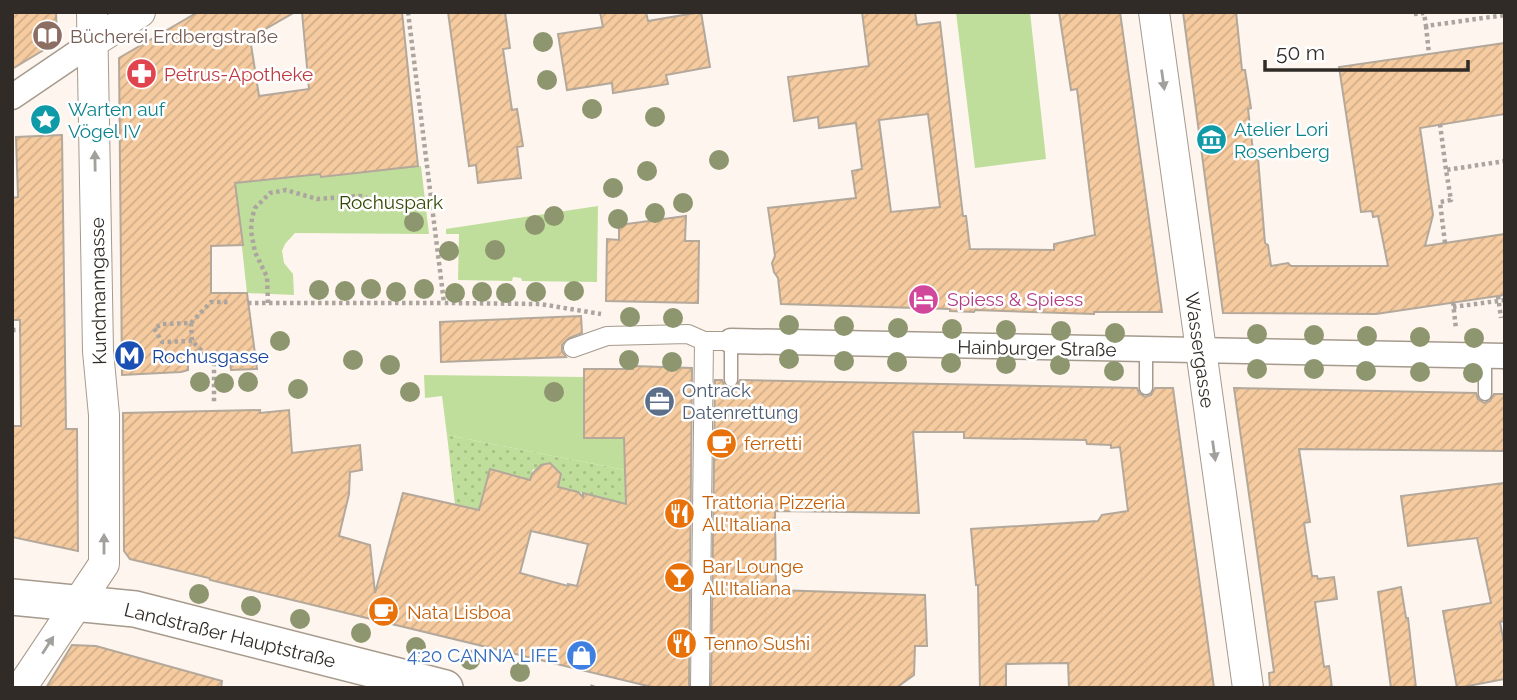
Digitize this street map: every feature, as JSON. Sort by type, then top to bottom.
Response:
[{"type":"main road","name":"Landstraßer Hauptstraße","points":[[12,597],[135,609],[444,688]]},
{"type":"street","name":"Kundmanngasse","points":[[76,604],[104,564],[104,415],[97,340],[92,12]]},
{"type":"street","points":[[12,97],[140,12]]},
{"type":"street","name":"Wassergasse","points":[[1154,12],[1248,688]]},
{"type":"street","name":"Hainburger Straße","points":[[573,348],[607,336],[688,334],[704,341],[1495,356]]},
{"type":"street","points":[[699,688],[704,341]]},
{"type":"street","points":[[21,688],[76,604]]},
{"type":"lane","points":[[731,341],[731,380]]},
{"type":"lane","points":[[1146,350],[1146,388]]},
{"type":"lane","points":[[1485,394],[1495,356]]},
{"type":"path","points":[[408,12],[444,303]]},
{"type":"path","points":[[1414,14],[1424,13],[1429,54]]},
{"type":"path","points":[[1426,26],[1505,15]]},
{"type":"path","points":[[1440,124],[1451,200],[1440,202],[1445,243]]},
{"type":"path","points":[[1446,170],[1505,162]]},
{"type":"path","points":[[268,303],[267,277],[256,252],[251,231],[255,208],[270,193],[285,190],[317,199],[360,195],[396,206],[431,203]]},
{"type":"path","points":[[1454,307],[1501,299],[1501,318]]},
{"type":"path","points":[[191,341],[191,323],[211,302],[229,302]]},
{"type":"path","points":[[248,303],[540,304],[606,315],[607,336]]},
{"type":"path","points":[[191,323],[163,324],[154,328],[162,342],[191,341],[214,363],[214,402]]},
{"type":"path","points":[[12,330],[20,330]]},
{"type":"green space","points":[[956,12],[1030,12],[1046,159],[975,168]]},
{"type":"green space","name":"Rochuspark","points":[[421,166],[429,234],[295,233],[282,251],[284,263],[293,274],[294,295],[247,293],[235,183]]},
{"type":"green space","name":"Rochuspark","points":[[598,206],[597,282],[522,281],[521,278],[513,277],[512,281],[458,280],[459,234],[446,234],[446,229]]},
{"type":"green space","points":[[424,375],[584,377],[584,438],[624,438],[625,470],[447,435],[442,396],[425,398]]},
{"type":"green space","points":[[447,435],[625,470],[626,504],[558,487],[561,476],[541,465],[536,470],[533,469],[530,480],[466,561],[455,505]]},
{"type":"building","points":[[12,12],[56,12],[57,42],[12,69]]},
{"type":"building","points":[[198,12],[295,12],[250,38],[259,96],[309,89],[302,12],[402,12],[418,166],[235,183],[243,245],[211,246],[211,293],[247,293],[257,369],[231,370],[229,353],[188,353],[188,370],[122,375],[119,58]]},
{"type":"building","points":[[448,12],[505,12],[510,48],[503,49],[512,110],[517,109],[523,146],[517,147],[521,178],[478,183],[476,165],[469,166]]},
{"type":"building","points":[[600,12],[646,12],[648,21],[701,12],[710,67],[666,75],[668,84],[613,93],[612,83],[567,90],[558,34],[603,27]]},
{"type":"building","points":[[862,12],[915,12],[917,25],[940,22],[963,216],[966,216],[970,249],[1054,250],[1054,244],[1095,235],[1077,89],[1071,90],[1059,12],[1120,12],[1162,312],[974,312],[781,304],[778,278],[772,263],[775,256],[768,208],[856,198],[852,171],[862,169],[856,123],[819,128],[818,117],[794,121],[788,77],[869,66]],"holes":[[[928,114],[940,207],[891,212],[879,120]]]},
{"type":"building","points":[[1183,12],[1236,12],[1242,70],[1245,70],[1251,108],[1248,109],[1254,159],[1258,158],[1265,243],[1268,245],[1271,266],[1288,263],[1291,266],[1388,266],[1378,216],[1373,217],[1372,211],[1361,212],[1339,67],[1505,43],[1505,114],[1420,128],[1433,215],[1425,246],[1505,234],[1505,295],[1376,314],[1223,313]]},
{"type":"building","points":[[62,135],[66,429],[77,429],[78,551],[12,537],[12,426],[21,426],[20,320],[12,320],[12,198],[18,197],[16,137]]},
{"type":"building","points":[[686,216],[685,241],[699,241],[698,303],[606,301],[607,239],[619,240],[619,225]]},
{"type":"building","points":[[581,316],[582,333],[569,338],[562,345],[566,357],[441,362],[440,322]]},
{"type":"building","points":[[633,366],[692,368],[689,688],[656,688],[210,580],[130,559],[124,551],[123,413],[260,410],[260,413],[289,410],[292,453],[360,445],[362,470],[350,472],[349,494],[339,536],[370,545],[375,593],[403,493],[479,510],[490,469],[530,480],[541,465],[550,463],[561,474],[558,487],[578,492],[583,497],[583,493],[626,504],[624,438],[584,438],[584,369],[633,369]],"holes":[[[531,531],[588,544],[577,586],[520,573]]]},
{"type":"building","points":[[715,380],[722,380],[730,389],[736,387],[740,380],[1137,388],[1145,397],[1151,395],[1155,388],[1173,388],[1214,688],[1069,688],[1068,663],[1006,664],[1006,688],[980,688],[978,585],[971,529],[1098,521],[1102,515],[1128,511],[1120,447],[1087,444],[1086,440],[964,438],[964,432],[913,432],[919,513],[775,511],[776,590],[925,595],[927,646],[915,646],[914,675],[896,688],[711,688]]},
{"type":"building","points":[[1234,388],[1476,393],[1478,399],[1484,403],[1490,401],[1494,394],[1505,394],[1505,451],[1299,449],[1310,522],[1304,523],[1312,576],[1317,576],[1318,579],[1334,577],[1337,599],[1315,602],[1324,667],[1329,666],[1332,688],[1270,688],[1269,673],[1274,672]]},
{"type":"building","points":[[1505,483],[1505,621],[1500,622],[1505,648],[1505,679],[1457,688],[1443,611],[1491,603],[1477,538],[1408,546],[1401,496]]},
{"type":"building","points":[[1401,587],[1408,618],[1416,688],[1391,688],[1378,592]]},
{"type":"building","points":[[72,645],[96,646],[222,681],[221,688],[46,688]]},
{"type":"place","name":"Bücherei Erdbergstraße","points":[[47,36]]},
{"type":"place","name":"Petrus-Apotheke","points":[[141,74]]},
{"type":"place","name":"Warten auf Vögel IV","points":[[45,120]]},
{"type":"place","name":"Atelier Lori Rosenberg","points":[[1211,140]]},
{"type":"place","name":"Spiess & Spiess","points":[[924,299]]},
{"type":"place","name":"Rochusgasse","points":[[129,356]]},
{"type":"place","name":"Ontrack Datenrettung","points":[[659,401]]},
{"type":"place","name":"ferretti","points":[[721,443]]},
{"type":"place","name":"Trattoria Pizzeria All'Italiana","points":[[679,513]]},
{"type":"place","name":"Bar Lounge All'Italiana","points":[[679,577]]},
{"type":"place","name":"Nata Lisboa","points":[[384,612]]},
{"type":"place","name":"Tenno Sushi","points":[[681,643]]},
{"type":"place","name":"4:20 CANNA LIFE","points":[[581,655]]}]
